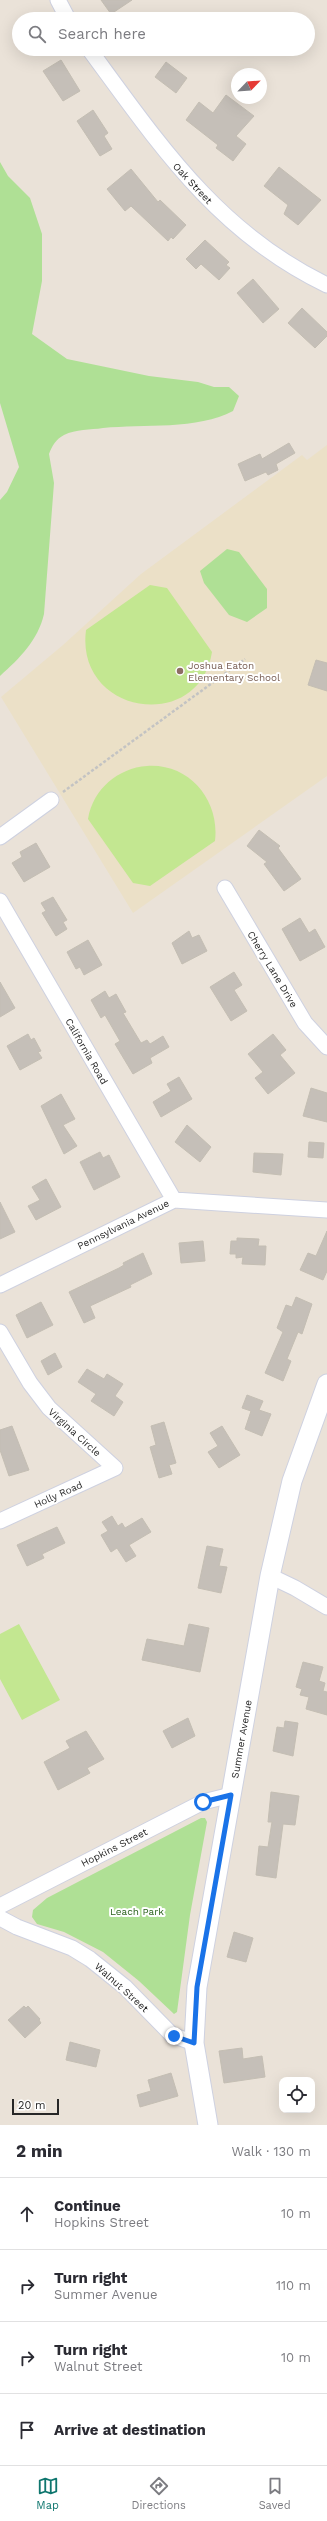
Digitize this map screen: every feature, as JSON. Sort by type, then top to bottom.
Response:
[{"type":"street","points":[[58,0],[64,12]]},
{"type":"street","name":"Oak Street","points":[[94,56],[176,165],[205,196],[273,255],[327,285]]},
{"type":"street","points":[[0,837],[51,800]]},
{"type":"street","name":"Cherry Lane Drive","points":[[225,888],[305,1023],[327,1047]]},
{"type":"street","name":"California Road","points":[[0,901],[174,1200]]},
{"type":"street","name":"Pennsylvania Avenue","points":[[0,1285],[174,1200],[327,1210]]},
{"type":"street","name":"Virginia Circle","points":[[0,1332],[21,1369],[49,1408],[115,1468]]},
{"type":"street","name":"Summer Avenue","points":[[208,2125],[194,2043],[197,1987],[270,1576],[292,1482],[327,1385]]},
{"type":"street","name":"Holly Road","points":[[0,1521],[115,1468]]},
{"type":"street","points":[[270,1576],[295,1588],[327,1607]]},
{"type":"street","name":"Hopkins Street","points":[[0,1906],[203,1802],[231,1795]]},
{"type":"street","name":"Walnut Street","points":[[0,1918],[16,1927],[72,1948],[90,1959],[125,1987],[172,2035],[194,2043]]},
{"type":"path","points":[[51,800],[245,658]]},
{"type":"shaded area","name":"Joshua Eaton Elementary School","points":[[327,445],[327,776],[133,913],[1,697],[63,645],[141,574],[302,455],[307,460]]},
{"type":"green space","points":[[0,162],[8,176],[30,198],[42,234],[42,281],[32,334],[67,359],[149,376],[198,382],[214,387],[229,387],[239,396],[233,411],[204,421],[187,424],[83,430],[69,433],[57,441],[49,454],[54,483],[44,614],[33,640],[0,676],[0,500],[7,492],[19,467],[0,403]]},
{"type":"green space","points":[[227,549],[239,552],[267,589],[267,608],[247,622],[229,615],[204,583],[200,571]]},
{"type":"green space","points":[[150,585],[167,588],[212,652],[202,678],[185,695],[164,703],[140,704],[118,696],[99,681],[88,659],[86,630]]},
{"type":"green space","points":[[147,766],[162,767],[176,771],[199,787],[207,798],[215,826],[215,841],[150,886],[133,883],[88,819],[95,798],[108,782],[126,771]]},
{"type":"green space","points":[[19,1624],[60,1700],[22,1720],[0,1679],[0,1634]]},
{"type":"green space","name":"Leach Park","points":[[201,1818],[205,1818],[207,1822],[190,1915],[177,2012],[174,2014],[139,1981],[103,1952],[64,1932],[37,1924],[32,1917],[33,1910],[47,1898]]},
{"type":"building","points":[[101,0],[132,0],[114,12],[110,12]]},
{"type":"building","points":[[61,60],[80,91],[63,101],[43,71]]},
{"type":"building","points":[[166,62],[187,78],[176,93],[155,77]]},
{"type":"building","points":[[226,95],[231,99],[231,104],[238,104],[254,116],[236,136],[246,144],[233,161],[216,148],[218,145],[186,120],[199,102],[213,113]]},
{"type":"building","points":[[93,110],[108,133],[104,136],[112,149],[100,156],[77,121]]},
{"type":"building","points":[[279,167],[321,200],[298,225],[284,214],[288,205],[264,186]]},
{"type":"building","points":[[131,169],[158,202],[160,200],[186,225],[173,239],[171,237],[168,241],[131,206],[125,211],[107,189]]},
{"type":"building","points":[[205,240],[229,262],[226,265],[230,268],[219,280],[201,264],[196,269],[186,259]]},
{"type":"building","points":[[253,279],[279,309],[263,323],[237,293]]},
{"type":"building","points":[[302,308],[327,332],[327,336],[315,348],[288,323]]},
{"type":"building","points":[[289,443],[295,453],[276,464],[278,470],[268,475],[266,472],[245,481],[238,464],[260,454],[262,459]]},
{"type":"building","points":[[316,660],[327,663],[327,691],[308,685]]},
{"type":"building","points":[[259,830],[280,846],[278,848],[301,879],[284,891],[264,864],[267,862],[247,846]]},
{"type":"building","points":[[36,843],[50,867],[24,882],[12,863],[22,857],[20,852]]},
{"type":"building","points":[[53,897],[67,920],[63,922],[67,929],[56,936],[42,913],[46,911],[41,903]]},
{"type":"building","points":[[300,918],[309,933],[315,929],[325,947],[300,961],[282,929]]},
{"type":"building","points":[[189,931],[192,938],[199,935],[207,951],[182,964],[172,943]]},
{"type":"building","points":[[88,940],[102,965],[84,975],[80,967],[76,969],[67,952]]},
{"type":"building","points":[[234,972],[242,985],[234,990],[247,1011],[231,1021],[210,987]]},
{"type":"building","points":[[0,982],[15,1008],[0,1017]]},
{"type":"building","points":[[105,991],[109,998],[116,994],[126,1012],[123,1013],[141,1043],[147,1040],[150,1044],[163,1036],[169,1047],[150,1058],[152,1063],[133,1074],[115,1044],[120,1041],[105,1015],[101,1018],[91,1000]]},
{"type":"building","points":[[28,1034],[31,1040],[34,1038],[41,1051],[38,1052],[42,1058],[20,1070],[7,1046]]},
{"type":"building","points":[[273,1034],[286,1050],[280,1055],[295,1073],[268,1094],[255,1078],[263,1072],[248,1054]]},
{"type":"building","points":[[179,1077],[192,1099],[161,1117],[153,1102],[171,1091],[167,1084]]},
{"type":"building","points":[[311,1088],[327,1093],[327,1122],[303,1116]]},
{"type":"building","points":[[61,1094],[75,1119],[63,1125],[77,1146],[64,1154],[41,1106]]},
{"type":"building","points":[[187,1125],[211,1147],[200,1162],[175,1142]]},
{"type":"building","points":[[309,1142],[324,1143],[323,1158],[308,1157]]},
{"type":"building","points":[[100,1152],[103,1158],[109,1155],[120,1177],[94,1190],[80,1162]]},
{"type":"building","points":[[254,1153],[283,1154],[281,1175],[253,1172]]},
{"type":"building","points":[[46,1179],[61,1207],[36,1220],[28,1206],[40,1200],[32,1187]]},
{"type":"building","points":[[0,1202],[15,1232],[0,1239]]},
{"type":"building","points":[[327,1231],[327,1271],[323,1280],[300,1270],[308,1253],[316,1256]]},
{"type":"building","points":[[237,1238],[259,1239],[258,1246],[266,1246],[265,1265],[242,1264],[243,1257],[236,1258],[236,1254],[230,1254],[231,1241],[237,1241]]},
{"type":"building","points":[[203,1241],[205,1261],[181,1263],[179,1243]]},
{"type":"building","points":[[143,1253],[152,1274],[130,1285],[131,1287],[90,1306],[95,1318],[84,1323],[69,1292],[119,1268],[124,1265],[123,1263]]},
{"type":"building","points":[[296,1297],[312,1304],[302,1334],[298,1332],[287,1359],[291,1361],[283,1381],[265,1373],[283,1332],[277,1328],[286,1305],[292,1307]]},
{"type":"building","points":[[41,1302],[53,1325],[27,1338],[16,1315]]},
{"type":"building","points":[[55,1353],[62,1367],[48,1375],[41,1361]]},
{"type":"building","points":[[87,1369],[104,1379],[107,1374],[123,1384],[115,1396],[123,1402],[114,1416],[91,1401],[96,1394],[78,1382]]},
{"type":"building","points":[[247,1395],[263,1401],[259,1410],[271,1414],[262,1436],[245,1429],[251,1411],[242,1408]]},
{"type":"building","points":[[164,1422],[176,1463],[169,1465],[172,1474],[159,1478],[150,1447],[156,1445],[151,1426]]},
{"type":"building","points":[[12,1426],[29,1470],[9,1476],[0,1450],[0,1430]]},
{"type":"building","points":[[222,1426],[240,1455],[219,1468],[208,1452],[218,1446],[210,1433]]},
{"type":"building","points":[[112,1516],[118,1526],[122,1523],[125,1528],[142,1518],[151,1532],[129,1545],[136,1556],[126,1562],[117,1548],[111,1552],[101,1535],[108,1531],[102,1522]]},
{"type":"building","points":[[57,1527],[65,1543],[42,1554],[44,1558],[27,1566],[17,1545]]},
{"type":"building","points":[[207,1546],[223,1549],[219,1566],[227,1567],[221,1593],[198,1588]]},
{"type":"building","points":[[189,1624],[209,1628],[200,1672],[142,1660],[147,1639],[184,1646]]},
{"type":"building","points":[[303,1662],[323,1667],[319,1681],[325,1683],[323,1691],[327,1692],[327,1715],[306,1709],[309,1697],[300,1695],[302,1689],[296,1687]]},
{"type":"building","points":[[188,1718],[195,1736],[172,1748],[163,1731]]},
{"type":"building","points":[[285,1721],[298,1723],[293,1756],[273,1751],[277,1727],[284,1728]]},
{"type":"building","points":[[86,1731],[104,1759],[87,1768],[90,1773],[58,1790],[44,1762],[70,1748],[66,1741]]},
{"type":"building","points":[[271,1792],[299,1796],[295,1825],[283,1824],[276,1878],[256,1875],[259,1846],[268,1847],[272,1822],[268,1822]]},
{"type":"building","points":[[234,1932],[253,1938],[246,1962],[227,1957]]},
{"type":"building","points":[[24,2006],[26,2008],[28,2006],[40,2019],[39,2020],[41,2023],[25,2038],[8,2020]]},
{"type":"building","points":[[70,2042],[100,2050],[96,2067],[66,2060]]},
{"type":"building","points":[[242,2048],[243,2059],[262,2056],[265,2077],[224,2083],[219,2051]]},
{"type":"building","points":[[171,2073],[178,2096],[140,2107],[137,2095],[151,2091],[148,2080]]},
{"type":"place","name":"Joshua Eaton Elementary School","points":[[180,671]]},
{"type":"route","points":[[174,2036],[179,2040],[194,2043],[194,2015],[197,1987],[209,1911],[231,1795],[203,1802]]}]
